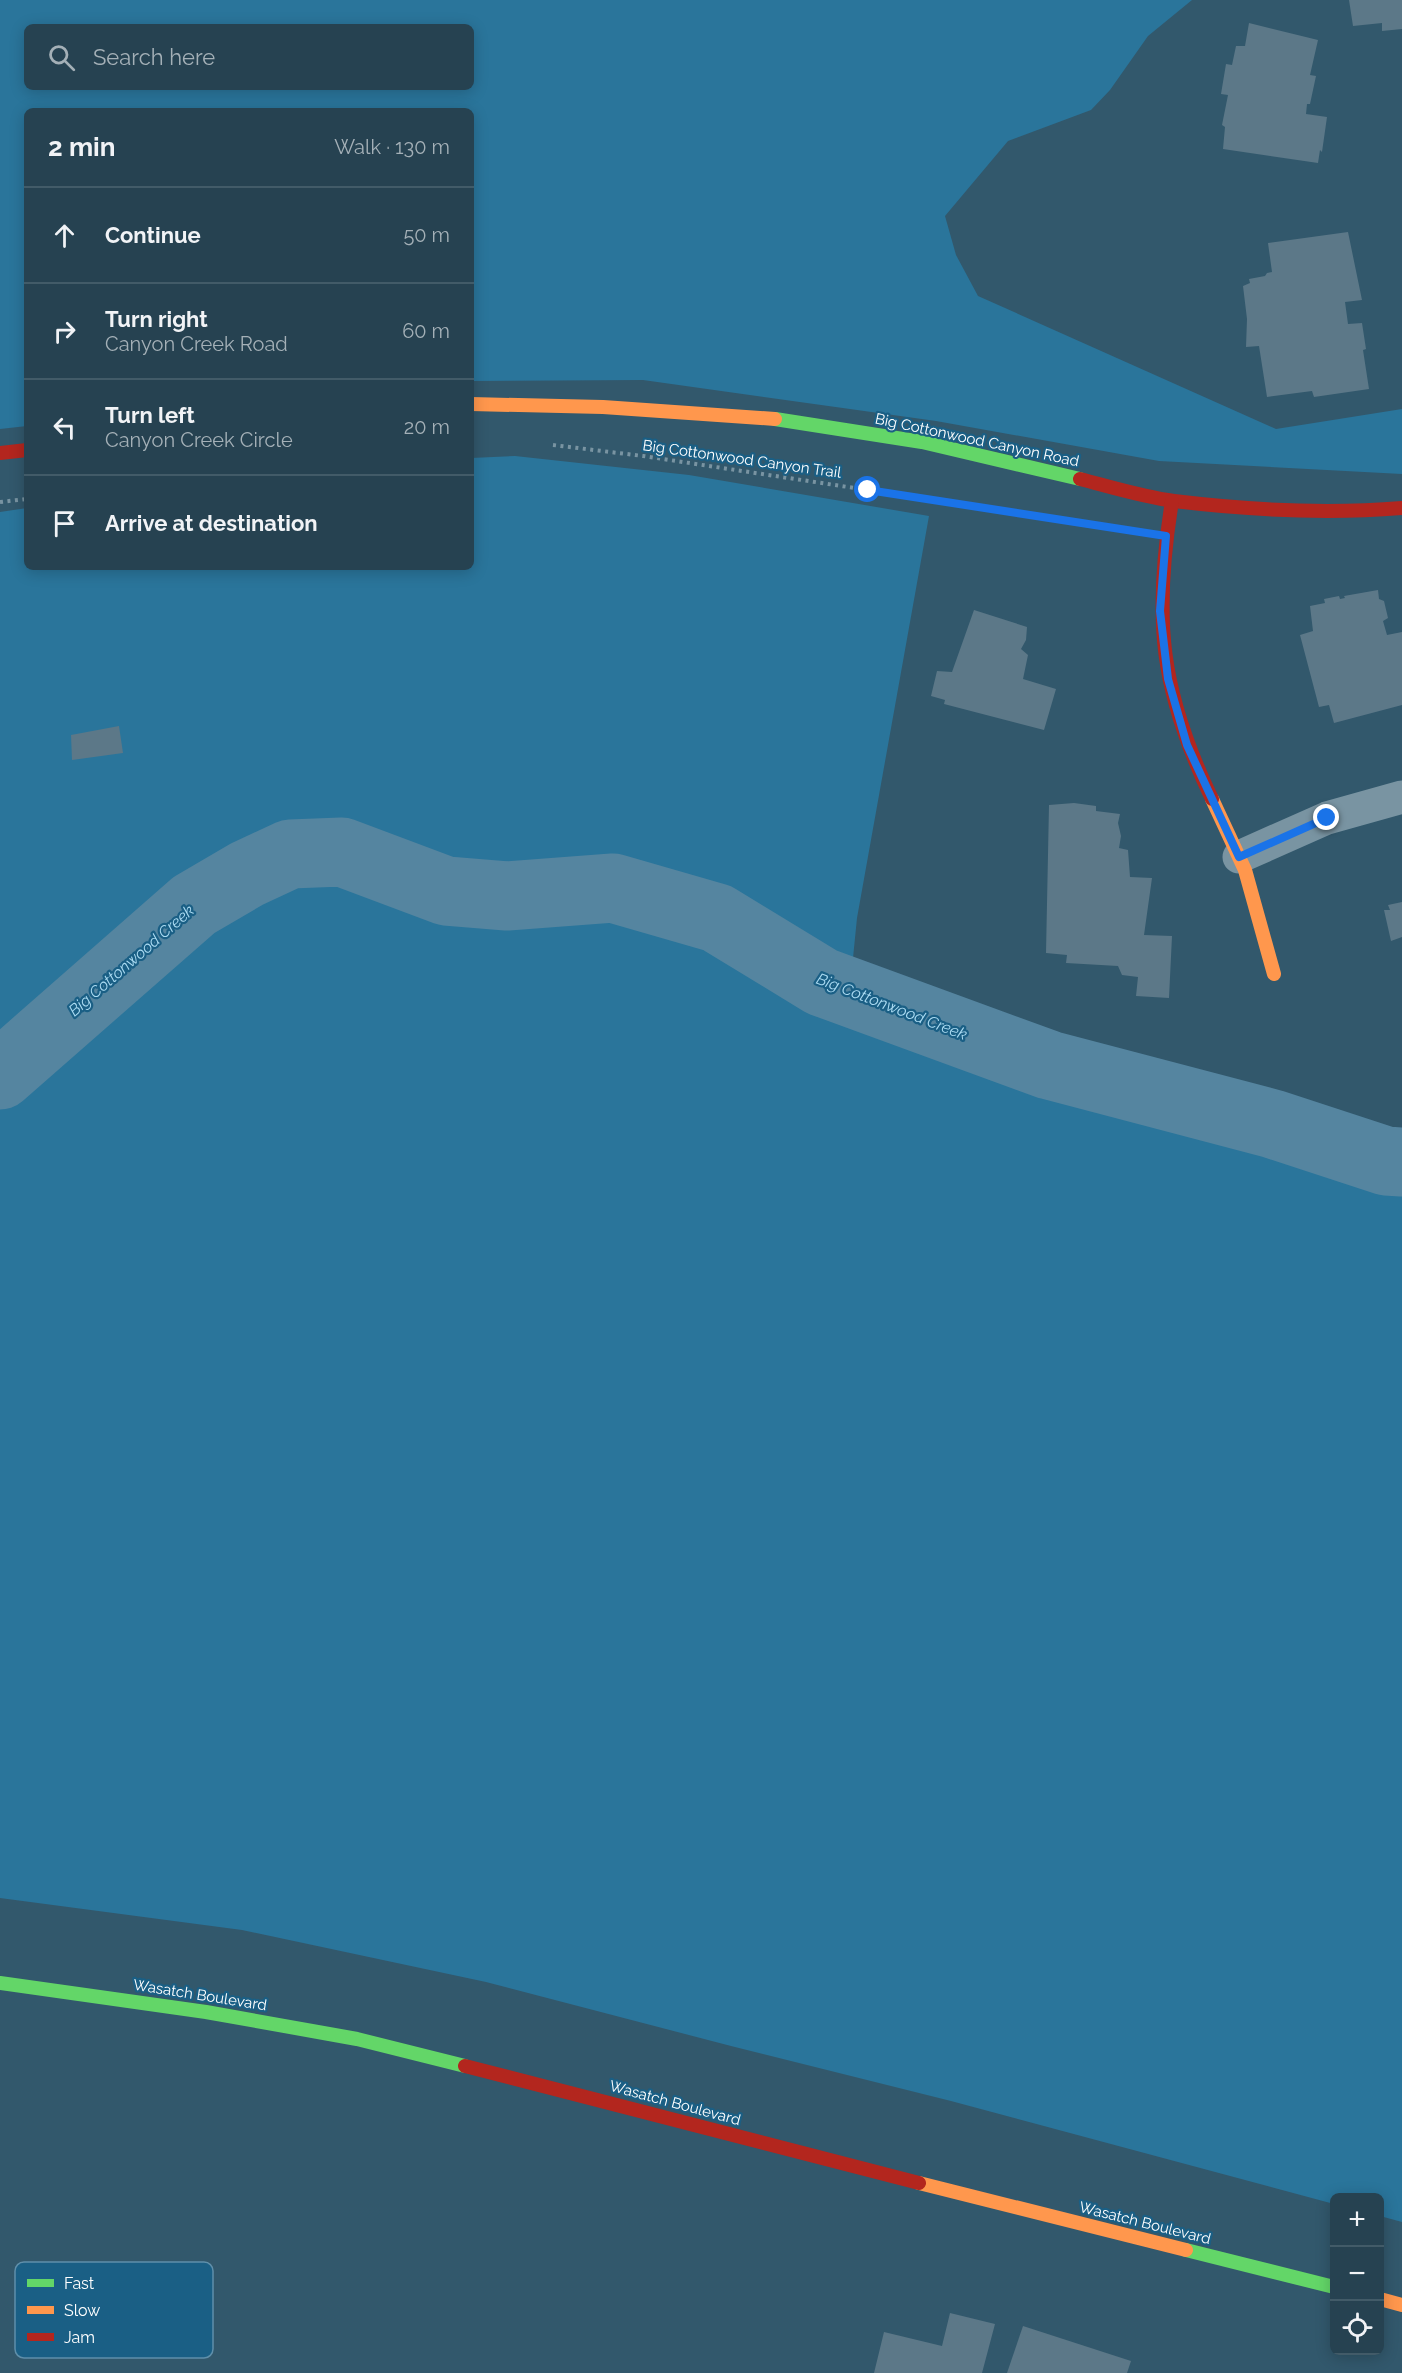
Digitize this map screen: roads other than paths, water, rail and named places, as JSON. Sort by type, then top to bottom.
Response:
[{"type":"street","name":"Big Cottonwood Canyon Road","points":[[474,404],[603,406],[765,417],[922,442],[1172,501],[1280,509],[1402,508]]},
{"type":"street","points":[[0,453],[24,450]]},
{"type":"street","points":[[1172,501],[1166,536],[1160,611],[1168,679],[1187,745],[1239,857],[1257,904],[1274,974]]},
{"type":"street","points":[[1239,857],[1327,818],[1402,797]]},
{"type":"street","name":"Wasatch Boulevard","points":[[0,1983],[206,2012],[357,2039],[818,2158],[1330,2286]]},
{"type":"street","points":[[1384,2300],[1402,2305]]},
{"type":"waterway","name":"Big Cottonwood Creek","points":[[0,1075],[194,905],[247,874],[290,854],[342,852],[446,891],[507,896],[613,888],[717,918],[822,982],[1049,1065],[1273,1124],[1386,1161],[1402,1162]]}]
